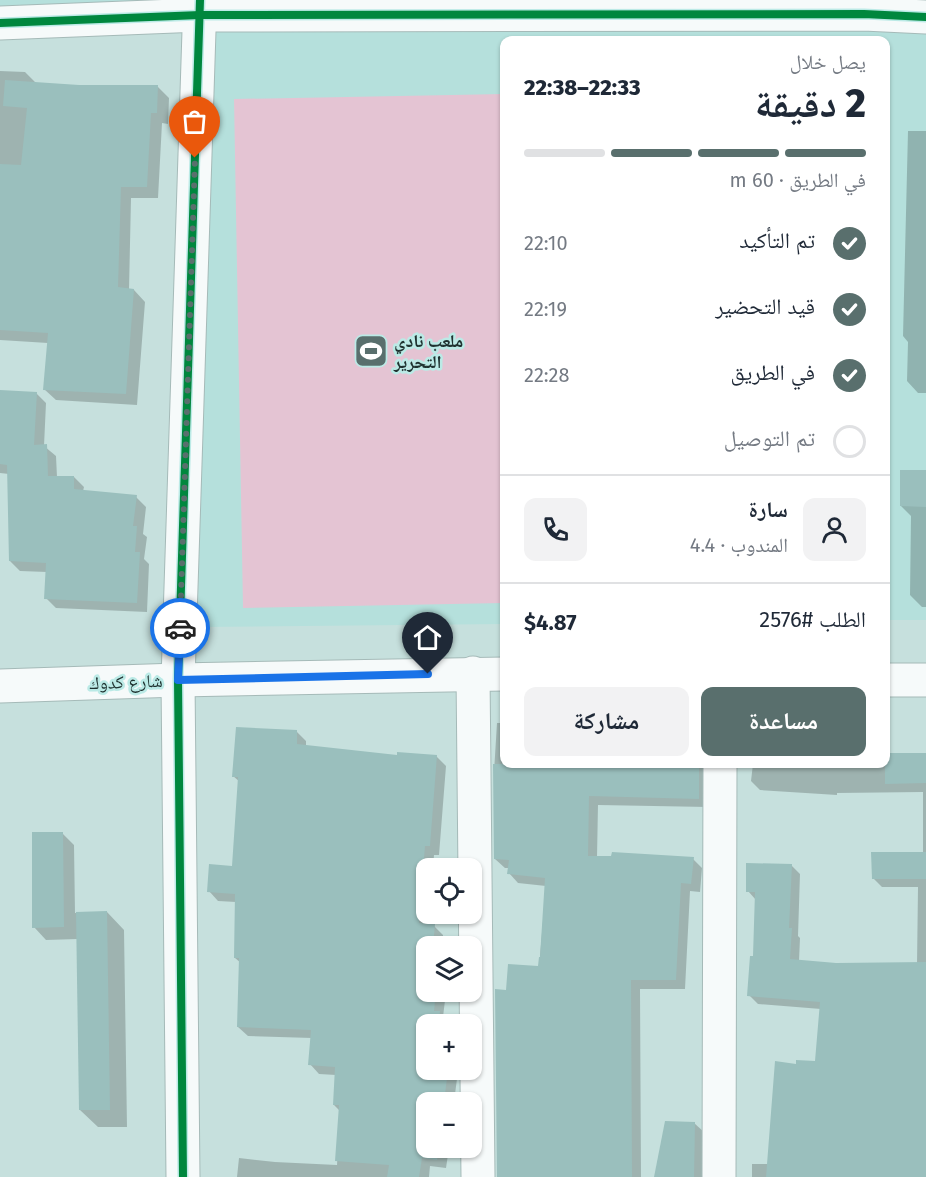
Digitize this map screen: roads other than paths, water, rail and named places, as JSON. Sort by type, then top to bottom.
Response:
[{"type":"street","points":[[183,1177],[178,680],[200,8]]},
{"type":"street","points":[[0,23],[200,8],[926,17]]},
{"type":"street","points":[[478,1177],[488,674]]},
{"type":"street","name":"شارع كدوك","points":[[0,686],[488,674]]},
{"type":"street","points":[[890,680],[926,680]]},
{"type":"street","points":[[719,1177],[720,768]]},
{"type":"place","name":"ملعب نادي التحرير","points":[[371,351]]}]
